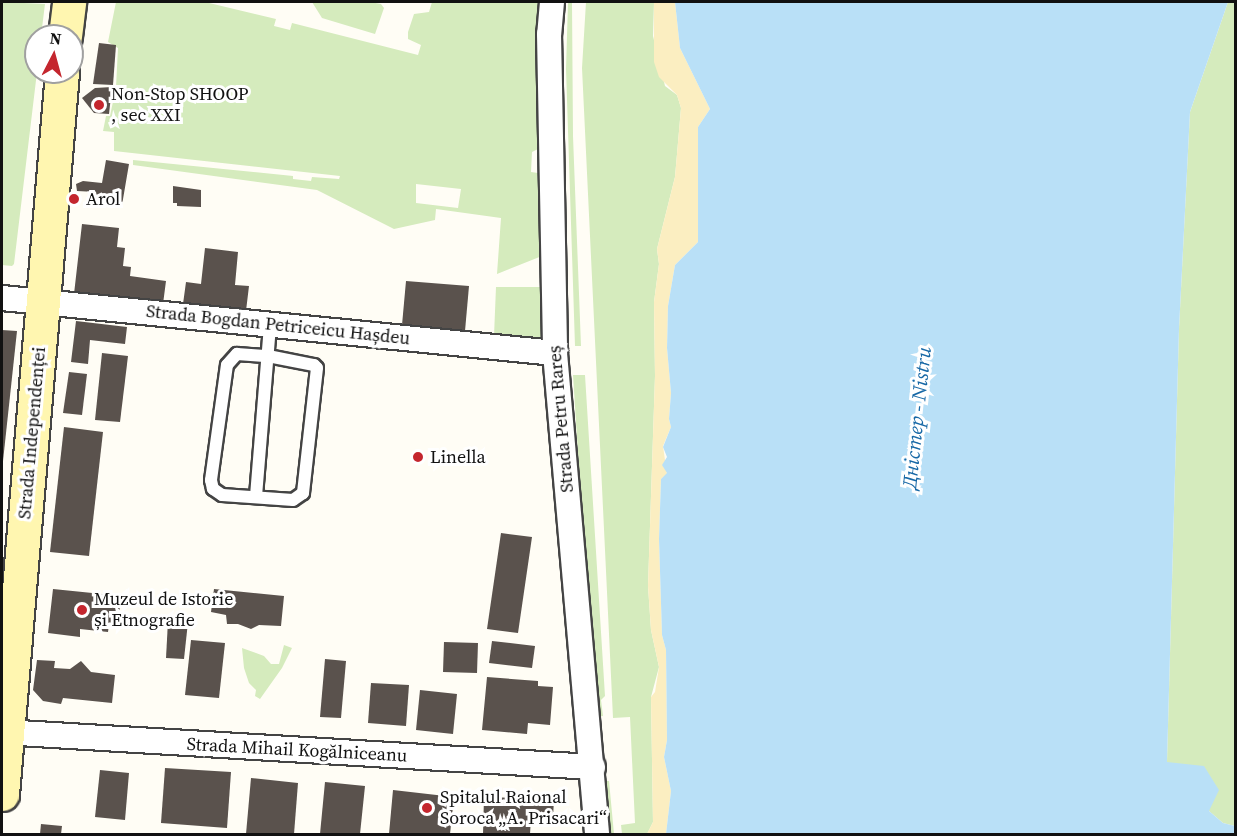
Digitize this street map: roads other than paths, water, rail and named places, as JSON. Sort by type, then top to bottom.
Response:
[{"type":"main road","points":[[66,24],[69,2]]},
{"type":"main road","name":"Strada Independenței","points":[[2,794],[4,732],[61,84]]},
{"type":"street","name":"Strada Petru Rareș","points":[[552,2],[549,34],[555,353],[593,767],[597,834]]},
{"type":"street","name":"Strada Bogdan Petriceicu Hașdeu","points":[[2,298],[555,353]]},
{"type":"street","name":"Strada Mihail Kogălniceanu","points":[[4,732],[593,767]]},
{"type":"lane","points":[[256,496],[270,324]]},
{"type":"lane","points":[[237,354],[268,356],[314,365],[318,375],[303,493],[293,500],[256,496],[222,495],[213,489],[211,480],[227,365],[237,354]]},
{"type":"water","name":"Дністер - Nistru","points":[[675,2],[1228,2],[1190,112],[1179,329],[1167,762],[1204,766],[1219,790],[1209,811],[1223,823],[1235,826],[1235,834],[666,834],[671,791],[664,757],[667,740],[666,650],[662,635],[659,539],[661,479],[667,473],[662,465],[667,457],[663,447],[671,427],[667,348],[668,306],[675,265],[698,242],[698,127],[710,109],[680,48]]},
{"type":"place","name":"Non-Stop SHOOP , sec XXI","points":[[99,105]]},
{"type":"place","name":"Arol","points":[[74,199]]},
{"type":"place","name":"Linella","points":[[418,457]]},
{"type":"place","name":"Muzeul de Istorie și Etnografie","points":[[82,610]]},
{"type":"place","name":"Spitalul Raional Soroca „A. Prisacari“","points":[[427,808]]}]
